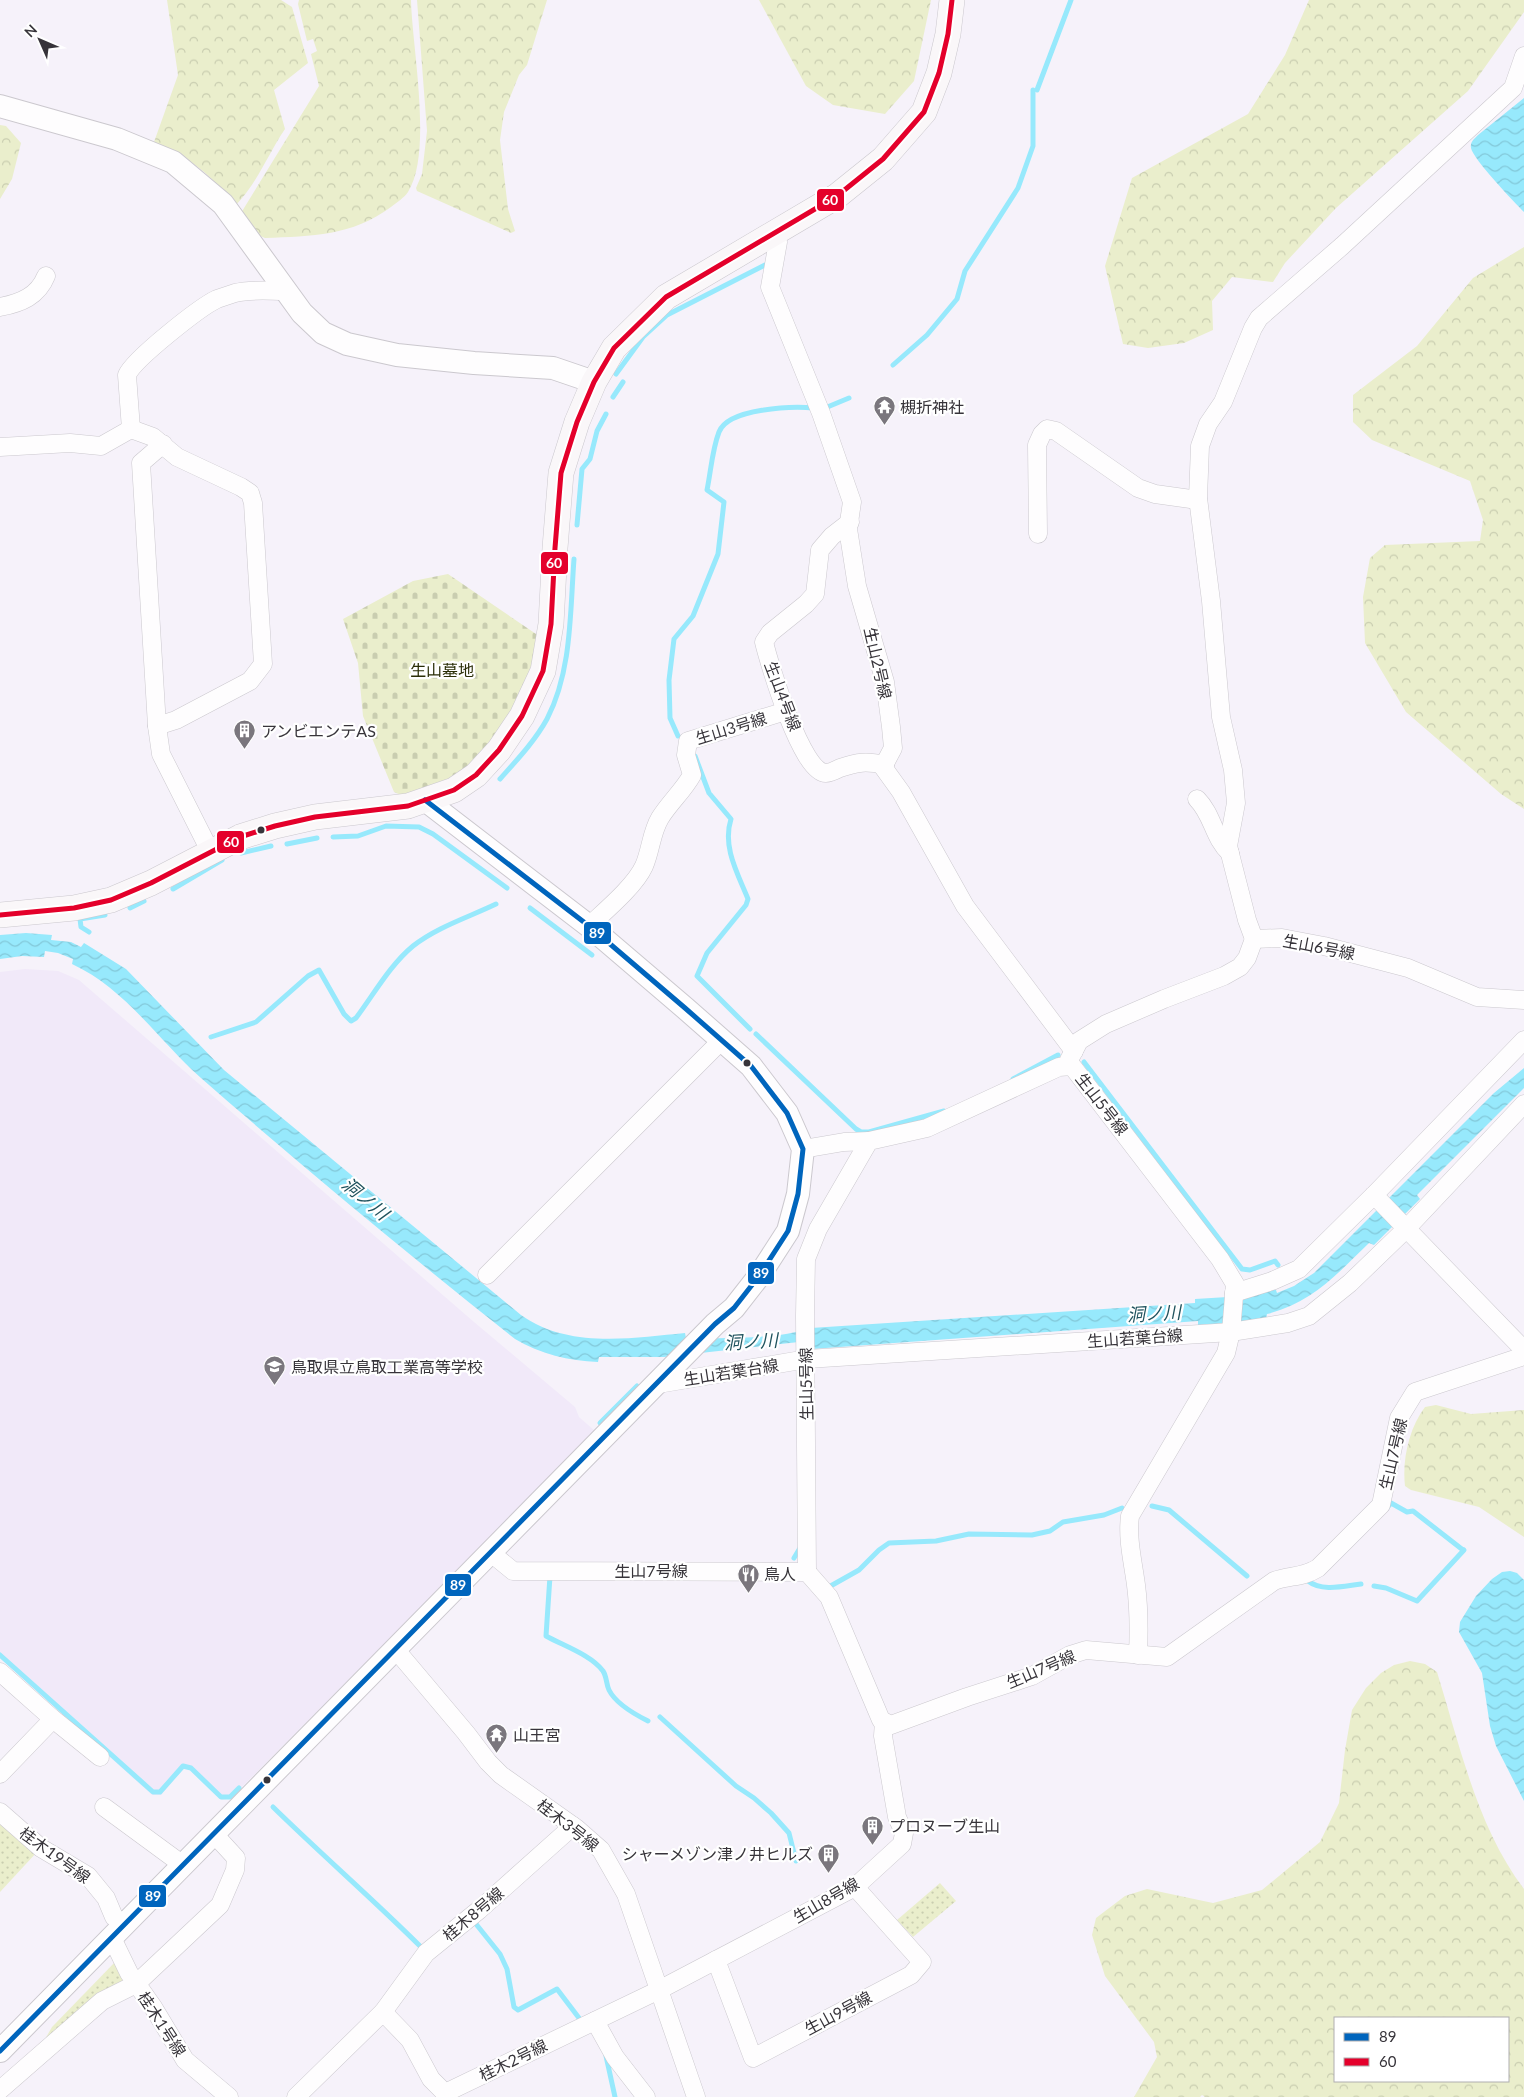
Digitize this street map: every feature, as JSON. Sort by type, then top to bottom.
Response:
[{"type":"main road","points":[[0,915],[74,908],[111,900],[152,883],[240,837],[275,826],[315,817],[408,806],[454,790],[476,775],[493,756],[522,716],[543,671],[551,624],[561,473],[577,422],[594,382],[614,348],[666,297],[837,196],[883,159],[924,112],[939,73],[948,34],[952,0]]},
{"type":"street","points":[[1066,1067],[1079,1041],[1106,1024],[1224,976],[1240,967],[1247,958],[1254,939],[1246,920],[1230,853],[1229,836],[1236,803],[1233,770],[1221,717],[1211,601],[1198,500],[1200,446],[1208,424],[1223,402],[1252,328],[1259,318],[1342,246],[1512,88],[1524,56]]},
{"type":"street","points":[[0,106],[117,139],[173,162],[223,204],[302,313],[323,333],[347,344],[397,355],[474,363],[553,368],[594,382]]},
{"type":"street","name":"生山2号線","points":[[774,233],[778,242],[770,287],[821,413],[852,502],[848,530],[857,586],[885,682],[892,748],[885,765]]},
{"type":"street","points":[[0,307],[19,303],[27,298],[42,286],[46,276]]},
{"type":"street","points":[[131,429],[127,376],[131,358],[216,299],[238,292],[285,291]]},
{"type":"street","points":[[0,447],[70,444],[101,446],[131,429],[153,437],[177,457],[241,487],[250,494],[253,503],[263,664],[250,681],[176,720],[157,726]]},
{"type":"street","points":[[1038,534],[1037,445],[1042,434],[1047,429],[1056,431],[1138,488],[1155,494],[1198,500]]},
{"type":"street","points":[[163,444],[141,463],[157,726],[162,754],[210,852]]},
{"type":"street","name":"生山4号線","points":[[850,522],[832,536],[820,550],[815,594],[806,604],[770,633],[764,642],[775,684],[786,711],[808,757],[817,770],[825,774],[867,761],[885,765]]},
{"type":"street","name":"生山3号線","points":[[589,926],[623,893],[644,867],[654,828],[661,816],[684,789],[692,775],[686,755],[688,741],[786,711]]},
{"type":"street","points":[[885,765],[883,767],[901,792],[965,906],[1074,1050]]},
{"type":"street","points":[[1198,799],[1205,807],[1221,844],[1230,853]]},
{"type":"street","points":[[0,2051],[715,1324],[734,1308],[759,1276],[788,1230],[798,1194],[803,1149],[787,1113],[751,1066],[589,926],[425,800]]},
{"type":"street","name":"生山6号線","points":[[1254,939],[1282,938],[1324,946],[1408,968],[1477,997],[1524,1000]]},
{"type":"street","points":[[487,1275],[722,1040]]},
{"type":"street","points":[[1234,1292],[1272,1281],[1299,1269],[1520,1048]]},
{"type":"street","name":"生山5号線","points":[[807,1572],[806,1259],[818,1229],[869,1140],[927,1128],[1060,1067],[1072,1066],[1085,1080],[1220,1260],[1234,1284],[1231,1332],[1226,1353],[1130,1516],[1128,1529],[1137,1587],[1140,1626],[1138,1655]]},
{"type":"street","name":"生山若葉台線","points":[[658,1384],[806,1359],[1231,1332],[1288,1323],[1310,1316],[1350,1283],[1406,1229],[1524,1104]]},
{"type":"street","points":[[803,1149],[869,1140]]},
{"type":"street","points":[[1374,1196],[1524,1350]]},
{"type":"street","name":"生山7号線","points":[[884,1722],[891,1725],[967,1697],[1032,1676],[1070,1655],[1086,1650],[1168,1657],[1274,1581],[1307,1575],[1318,1568],[1381,1504],[1399,1418],[1415,1392],[1524,1356]]},
{"type":"street","name":"生山7号線","points":[[491,1553],[512,1571],[807,1572]]},
{"type":"street","points":[[807,1572],[830,1597],[881,1720],[884,1722]]},
{"type":"street","name":"桂木3号線","points":[[396,1650],[488,1762],[501,1775],[573,1826],[601,1850],[623,1887],[696,2097]]},
{"type":"street","points":[[0,1672],[100,1757]]},
{"type":"street","points":[[0,1774],[53,1718]]},
{"type":"street","name":"生山8号線","points":[[659,1990],[856,1887],[902,1844],[904,1833],[897,1817],[882,1736],[884,1722]]},
{"type":"street","points":[[104,1807],[183,1865]]},
{"type":"street","name":"桂木19号線","points":[[0,1812],[41,1848],[88,1876],[106,1898],[118,1931]]},
{"type":"street","name":"桂木8号線","points":[[383,2012],[426,1953],[479,1910],[573,1826]]},
{"type":"street","points":[[0,2090],[102,2001],[136,1984],[220,1905],[235,1870],[236,1858],[214,1834]]},
{"type":"street","name":"生山9号線","points":[[716,1960],[753,2058],[911,1975],[922,1962],[856,1887]]},
{"type":"street","name":"桂木1号線","points":[[118,1931],[129,1974],[153,2007],[185,2060],[229,2097]]},
{"type":"street","name":"桂木2号線","points":[[383,2012],[410,2040],[431,2078],[445,2093],[659,1990]]},
{"type":"street","points":[[296,2097],[383,2012]]},
{"type":"street","points":[[595,2021],[615,2057],[646,2097]]},
{"type":"shaded area","name":"鳥取県立鳥取工業高等学校","points":[[25,969],[58,971],[79,980],[575,1407],[579,1417],[595,1431],[231,1798],[222,1800],[190,1770],[184,1768],[161,1795],[152,1795],[0,1658],[0,972]]},
{"type":"green space","points":[[167,0],[281,0],[292,7],[308,63],[274,90],[285,129],[256,179],[235,206],[208,175],[189,161],[154,142],[178,75]]},
{"type":"green space","points":[[299,0],[411,0],[419,99],[419,152],[415,174],[408,192],[376,217],[361,224],[331,233],[265,238],[258,235],[241,213],[319,86],[311,54],[317,51],[313,39],[307,41],[298,4]]},
{"type":"green space","points":[[417,0],[547,0],[527,65],[519,75],[504,112],[500,140],[508,209],[515,231],[511,233],[417,191],[416,188],[422,174],[427,131]]},
{"type":"green space","points":[[759,0],[931,0],[914,81],[885,114],[833,105],[806,86]]},
{"type":"green space","points":[[1309,0],[1524,0],[1524,12],[1468,91],[1336,208],[1285,263],[1273,282],[1232,277],[1212,301],[1213,330],[1184,343],[1148,348],[1123,344],[1105,266],[1132,178],[1248,114],[1285,55]]},
{"type":"green space","points":[[0,125],[6,126],[21,143],[12,179],[0,199]]},
{"type":"green space","points":[[1524,247],[1524,809],[1501,794],[1406,712],[1365,643],[1363,597],[1370,558],[1385,545],[1480,541],[1483,520],[1470,481],[1372,440],[1353,422],[1353,395],[1417,346],[1473,278]]},
{"type":"green space","name":"生山墓地","points":[[448,574],[539,636],[524,692],[485,756],[442,785],[408,798],[394,792],[363,716],[358,663],[343,619],[413,581]]},
{"type":"green space","points":[[1436,1405],[1471,1414],[1524,1410],[1524,1537],[1479,1507],[1411,1490],[1405,1486],[1406,1455],[1411,1434],[1419,1415],[1425,1407]]},
{"type":"green space","points":[[1410,1661],[1425,1664],[1437,1672],[1462,1757],[1482,1813],[1508,1865],[1524,1889],[1524,2097],[1205,2097],[1202,2095],[1200,2097],[1134,2097],[1157,2057],[1154,2042],[1105,1976],[1092,1935],[1096,1918],[1125,1896],[1147,1889],[1213,1903],[1262,1890],[1320,1842],[1339,1803],[1352,1710],[1366,1688],[1381,1673],[1394,1665]]},
{"type":"green space","points":[[0,1818],[37,1852],[0,1892]]},
{"type":"green space","points":[[940,1883],[956,1901],[913,1937],[897,1920]]},
{"type":"green space","points":[[116,1961],[125,1978],[123,1984],[44,2041],[52,2027]]},
{"type":"water","points":[[1524,98],[1524,212],[1486,171],[1473,154],[1471,146],[1478,135]]},
{"type":"water","name":"洞ノ川","points":[[26,933],[52,935],[51,940],[71,942],[81,947],[84,943],[126,969],[224,1070],[521,1315],[539,1326],[559,1333],[580,1337],[601,1339],[685,1333],[686,1338],[750,1338],[781,1335],[811,1328],[1195,1303],[1195,1299],[1244,1296],[1275,1287],[1277,1293],[1294,1286],[1314,1273],[1494,1093],[1524,1068],[1524,1088],[1417,1195],[1420,1199],[1374,1245],[1369,1243],[1335,1276],[1311,1295],[1297,1303],[1267,1314],[1266,1319],[1252,1322],[1198,1325],[1198,1321],[812,1349],[799,1342],[664,1357],[599,1357],[598,1362],[587,1361],[545,1353],[515,1339],[357,1211],[240,1112],[185,1063],[125,1001],[109,987],[72,964],[73,959],[58,953],[45,951],[44,957],[22,956],[0,959],[0,935]]},
{"type":"water","points":[[1510,1571],[1517,1573],[1524,1580],[1524,1801],[1496,1746],[1490,1726],[1482,1673],[1459,1632],[1460,1622],[1476,1596],[1492,1579],[1502,1572]]},
{"type":"waterway","points":[[1037,90],[1071,0]]},
{"type":"waterway","points":[[893,365],[927,335],[957,299],[965,271],[1018,188],[1033,146],[1033,90]]},
{"type":"waterway","points":[[616,374],[643,337],[667,315],[765,265]]},
{"type":"waterway","points":[[613,397],[623,382]]},
{"type":"waterway","points":[[825,408],[849,398]]},
{"type":"waterway","points":[[678,736],[670,718],[669,680],[674,639],[693,616],[718,554],[724,502],[707,490],[713,453],[719,432],[725,424],[747,413],[777,408],[814,408]]},
{"type":"waterway","points":[[577,525],[582,469],[590,459],[597,431],[606,414]]},
{"type":"waterway","points":[[500,779],[537,735],[555,701],[561,681],[568,641],[574,559]]},
{"type":"waterway","points":[[695,756],[709,793],[731,819],[728,840],[732,860],[748,899],[746,905],[707,953],[697,976],[750,1029]]},
{"type":"waterway","points":[[333,837],[358,836],[386,826],[419,827],[433,834],[507,888]]},
{"type":"waterway","points":[[287,844],[317,838]]},
{"type":"waterway","points":[[241,853],[271,846]]},
{"type":"waterway","points":[[173,889],[222,860]]},
{"type":"waterway","points":[[130,908],[144,901]]},
{"type":"waterway","points":[[211,1037],[256,1022],[308,976],[319,970],[344,1014],[351,1021],[356,1018],[397,962],[413,946],[443,928],[496,904]]},
{"type":"waterway","points":[[530,908],[592,955]]},
{"type":"waterway","points":[[89,932],[81,927],[80,919],[105,915]]},
{"type":"waterway","points":[[756,1034],[861,1132],[869,1132],[944,1111]]},
{"type":"waterway","points":[[1013,1079],[1058,1055]]},
{"type":"waterway","points":[[1084,1062],[1242,1269],[1250,1270],[1275,1261],[1278,1265]]},
{"type":"waterway","points":[[600,1423],[637,1386]]},
{"type":"waterway","points":[[1387,1508],[1391,1503],[1407,1512],[1413,1511],[1463,1550]]},
{"type":"waterway","points":[[1152,1506],[1169,1510],[1247,1576]]},
{"type":"waterway","points":[[827,1588],[859,1570],[889,1543],[936,1541],[969,1534],[1032,1535],[1050,1531],[1063,1522],[1104,1515],[1122,1508]]},
{"type":"waterway","points":[[794,1558],[800,1548]]},
{"type":"waterway","points":[[1374,1586],[1386,1588],[1417,1601],[1464,1550]]},
{"type":"waterway","points":[[550,1576],[546,1636],[592,1660],[603,1671],[609,1690],[616,1700],[631,1712],[648,1721]]},
{"type":"waterway","points":[[1308,1581],[1326,1587],[1361,1584]]},
{"type":"waterway","points":[[0,1655],[153,1792],[160,1792],[183,1766],[191,1768],[221,1797],[230,1797],[239,1788]]},
{"type":"waterway","points":[[660,1717],[736,1786],[771,1813],[789,1833],[796,1861]]},
{"type":"waterway","points":[[273,1807],[422,1948]]},
{"type":"waterway","points":[[476,1924],[500,1954],[507,1969],[514,2007],[518,2010],[557,1989],[579,2018]]},
{"type":"waterway","points":[[606,2056],[615,2097]]},
{"type":"transit line","name":"60","points":[[0,915],[74,908],[111,900],[151,883],[240,837],[275,826],[315,817],[408,806],[454,790],[476,775],[499,750],[522,716],[543,671],[551,624],[561,473],[577,422],[594,382],[614,348],[666,297],[837,196],[883,159],[924,112],[939,73],[948,34],[952,0]]},
{"type":"transit line","name":"89","points":[[0,2051],[715,1324],[734,1308],[759,1276],[788,1231],[798,1194],[803,1149],[787,1113],[751,1066],[589,926],[425,800]]},
{"type":"place","name":"槻折神社","points":[[884,426]]},
{"type":"place","name":"アンビエンテAS","points":[[245,750]]},
{"type":"place","name":"鳥取県立鳥取工業高等学校","points":[[275,1386]]},
{"type":"place","name":"鳥人","points":[[748,1593]]},
{"type":"place","name":"山王宮","points":[[497,1754]]},
{"type":"place","name":"プロヌーブ生山","points":[[873,1845]]},
{"type":"place","name":"シャーメゾン津ノ井ヒルズ","points":[[829,1873]]}]
